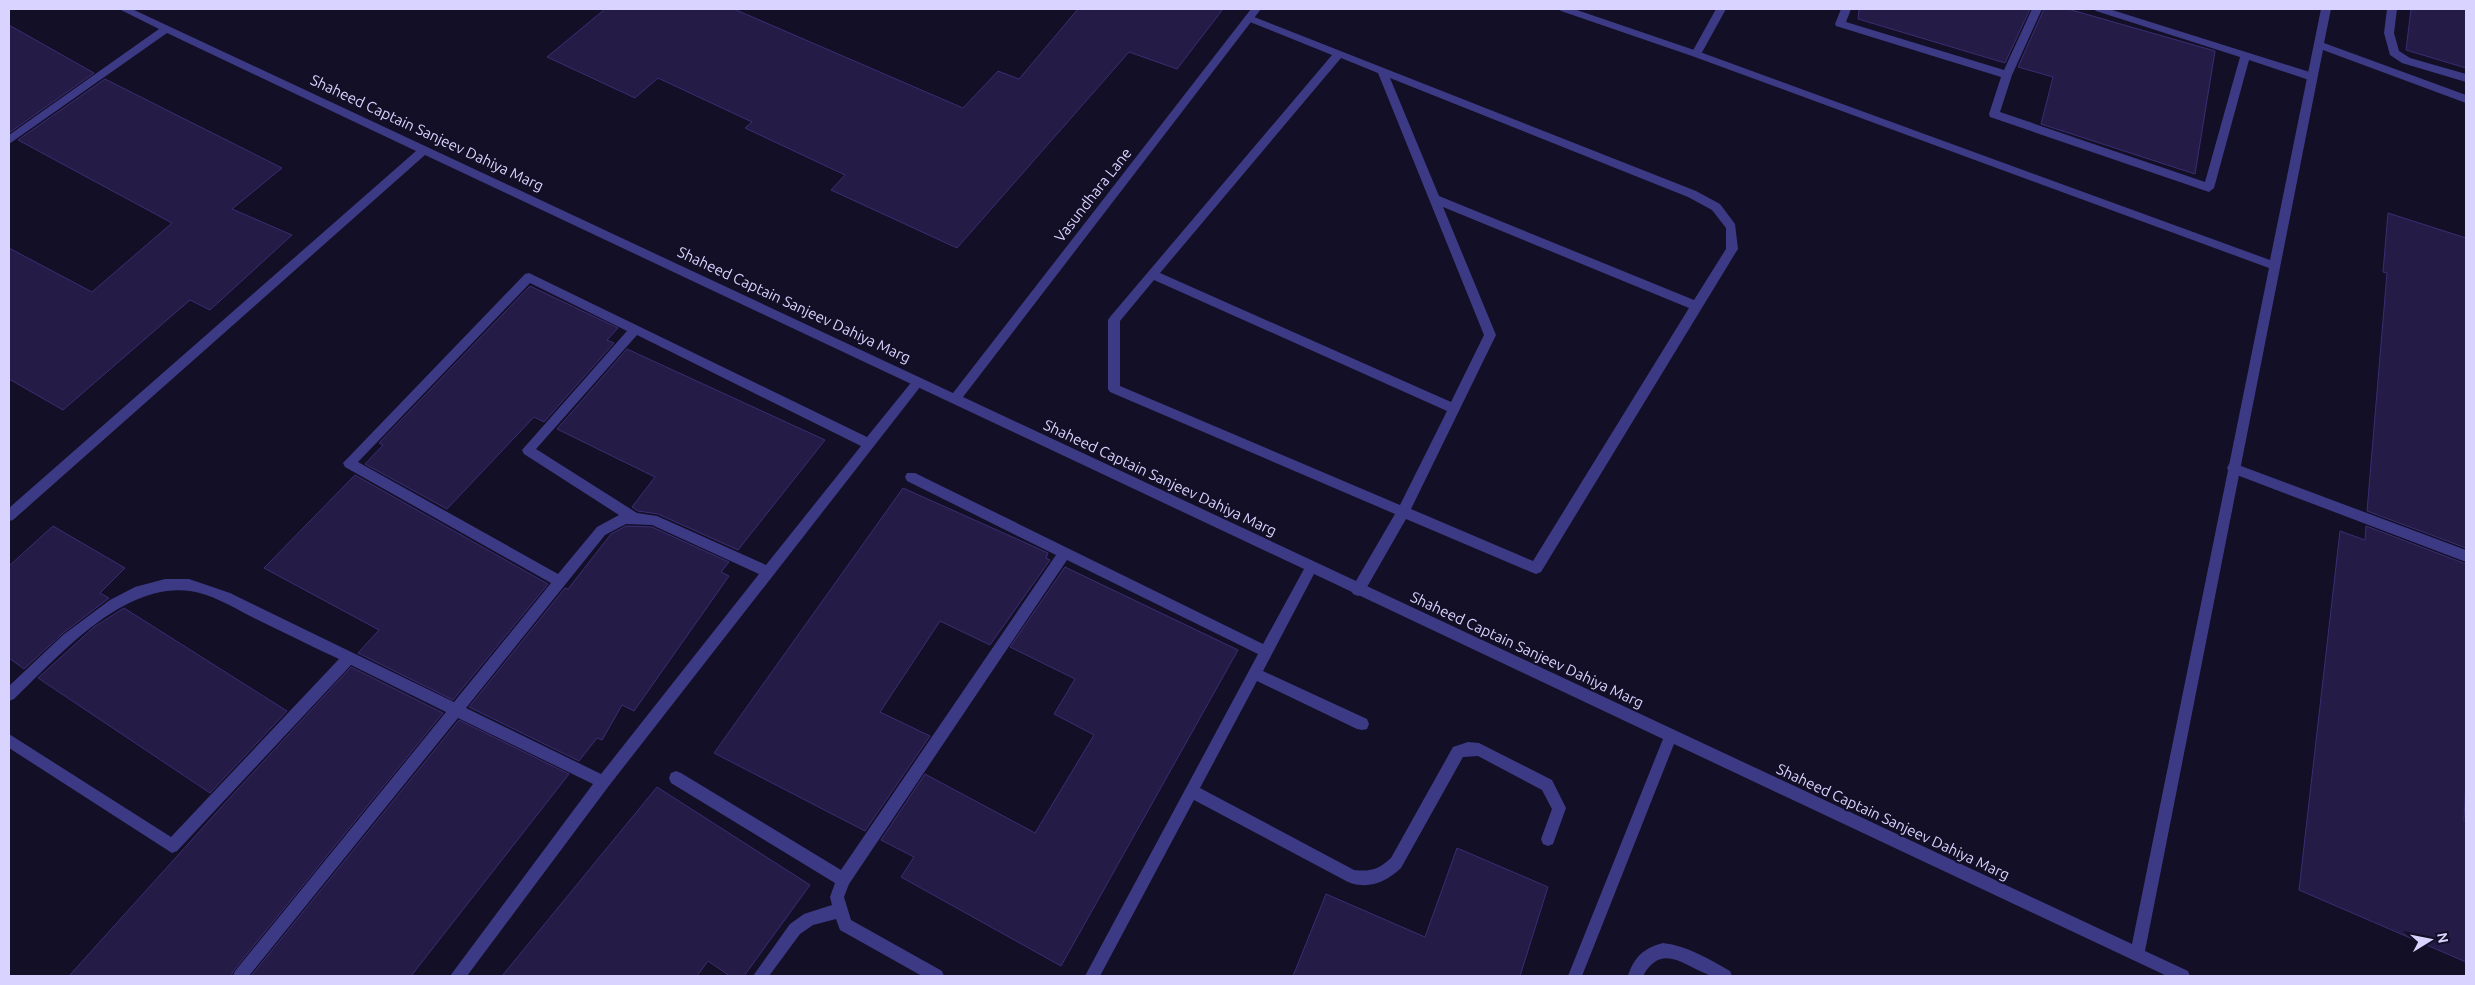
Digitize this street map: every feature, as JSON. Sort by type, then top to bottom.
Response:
[{"type":"street","name":"Shaheed Captain Sanjeev Dahiya Marg","points":[[124,9],[2183,976]]},
{"type":"street","points":[[1564,9],[1696,54],[2273,265]]},
{"type":"street","points":[[1696,54],[1721,9]]},
{"type":"street","points":[[1846,9],[1840,24],[2007,75]]},
{"type":"street","points":[[2037,9],[2007,75],[1994,114],[2209,188],[2245,56]]},
{"type":"street","points":[[2099,9],[2312,77]]},
{"type":"street","points":[[2137,955],[2273,265],[2326,9]]},
{"type":"street","points":[[2392,9],[2389,33],[2394,53],[2406,61],[2466,78]]},
{"type":"street","points":[[1252,14],[1339,54],[1692,194],[1716,207],[1731,227],[1732,248],[1615,442],[1536,568],[1114,389],[1114,320],[1339,54]]},
{"type":"street","name":"Vasundhara Lane","points":[[955,399],[1252,14]]},
{"type":"street","points":[[9,140],[166,29]]},
{"type":"street","points":[[2319,46],[2466,98]]},
{"type":"street","points":[[1358,590],[1403,512],[1490,335],[1382,71]]},
{"type":"street","points":[[9,516],[424,150]]},
{"type":"street","points":[[1435,199],[1696,306]]},
{"type":"street","points":[[1152,275],[1454,409]]},
{"type":"street","points":[[561,582],[349,463],[529,277],[868,444]]},
{"type":"street","points":[[633,517],[528,450],[635,330]]},
{"type":"street","points":[[458,976],[603,782],[918,382]]},
{"type":"street","points":[[2233,468],[2466,556]]},
{"type":"street","points":[[911,477],[1266,652]]},
{"type":"street","points":[[240,976],[458,710],[601,531],[616,520],[633,517],[653,520],[768,572]]},
{"type":"street","points":[[937,976],[845,925],[837,898],[843,880],[1065,553]]},
{"type":"street","points":[[1092,976],[1312,568]]},
{"type":"street","points":[[9,696],[67,641],[112,604],[153,586],[187,584],[225,597],[603,782]]},
{"type":"street","points":[[9,740],[172,846],[350,657]]},
{"type":"street","points":[[1254,673],[1362,724]]},
{"type":"street","points":[[1575,976],[1671,735]]},
{"type":"street","points":[[1192,791],[1353,877],[1367,879],[1383,876],[1396,863],[1458,752],[1468,749],[1479,750],[1547,785],[1559,808],[1548,839]]},
{"type":"street","points":[[676,778],[843,880]]},
{"type":"street","points":[[760,976],[795,929],[809,919],[840,910]]},
{"type":"street","points":[[1635,976],[1640,963],[1654,952],[1667,950],[1685,955],[1725,976]]},
{"type":"building","points":[[605,9],[734,9],[963,108],[998,71],[1019,79],[1078,9],[1223,9],[1177,69],[1129,52],[957,248],[831,190],[845,175],[745,128],[752,122],[658,78],[635,98],[547,57]]},
{"type":"building","points":[[1859,9],[2030,9],[2005,63],[1858,19]]},
{"type":"building","points":[[2044,9],[2068,9],[2215,51],[2195,174],[2041,124],[2053,77],[2018,67]]},
{"type":"building","points":[[2411,9],[2466,9],[2466,68],[2406,50]]},
{"type":"building","points":[[9,25],[94,73],[9,133]]},
{"type":"building","points":[[105,79],[282,168],[232,209],[292,235],[210,310],[190,300],[63,410],[9,379],[9,248],[92,292],[172,223],[18,140]]},
{"type":"building","points":[[2388,213],[2466,238],[2466,548],[2367,511],[2387,273],[2383,272]]},
{"type":"building","points":[[530,286],[618,328],[607,340],[614,343],[544,422],[534,417],[447,509],[365,464],[383,445],[379,443]]},
{"type":"building","points":[[627,349],[825,440],[738,550],[658,514],[638,511],[632,507],[655,477],[557,429]]},
{"type":"building","points":[[355,475],[548,584],[453,700],[358,653],[379,630],[264,568]]},
{"type":"building","points":[[903,488],[1048,553],[1046,558],[1050,560],[990,645],[940,621],[880,712],[930,736],[865,831],[714,753]]},
{"type":"building","points":[[53,526],[125,568],[100,593],[109,598],[62,634],[24,669],[9,658],[9,566]]},
{"type":"building","points":[[626,526],[652,527],[729,562],[721,572],[729,576],[634,711],[622,705],[602,740],[597,738],[579,761],[469,707],[565,588],[568,589],[611,534]]},
{"type":"building","points":[[2366,526],[2466,564],[2466,777],[2464,821],[2466,822],[2466,962],[2299,890],[2340,531],[2365,540]]},
{"type":"building","points":[[1065,567],[1238,650],[1061,966],[901,877],[914,857],[881,840],[925,774],[1035,833],[1094,735],[1054,714],[1075,679],[1010,647]]},
{"type":"building","points":[[124,608],[287,711],[210,793],[38,678],[94,627]]},
{"type":"building","points":[[351,667],[443,713],[231,976],[69,976],[225,803]]},
{"type":"building","points":[[459,720],[569,774],[411,976],[251,976]]},
{"type":"building","points":[[657,787],[810,885],[744,976],[730,976],[708,961],[697,976],[502,976]]},
{"type":"building","points":[[1457,848],[1548,887],[1520,976],[1293,976],[1326,894],[1425,937]]}]
